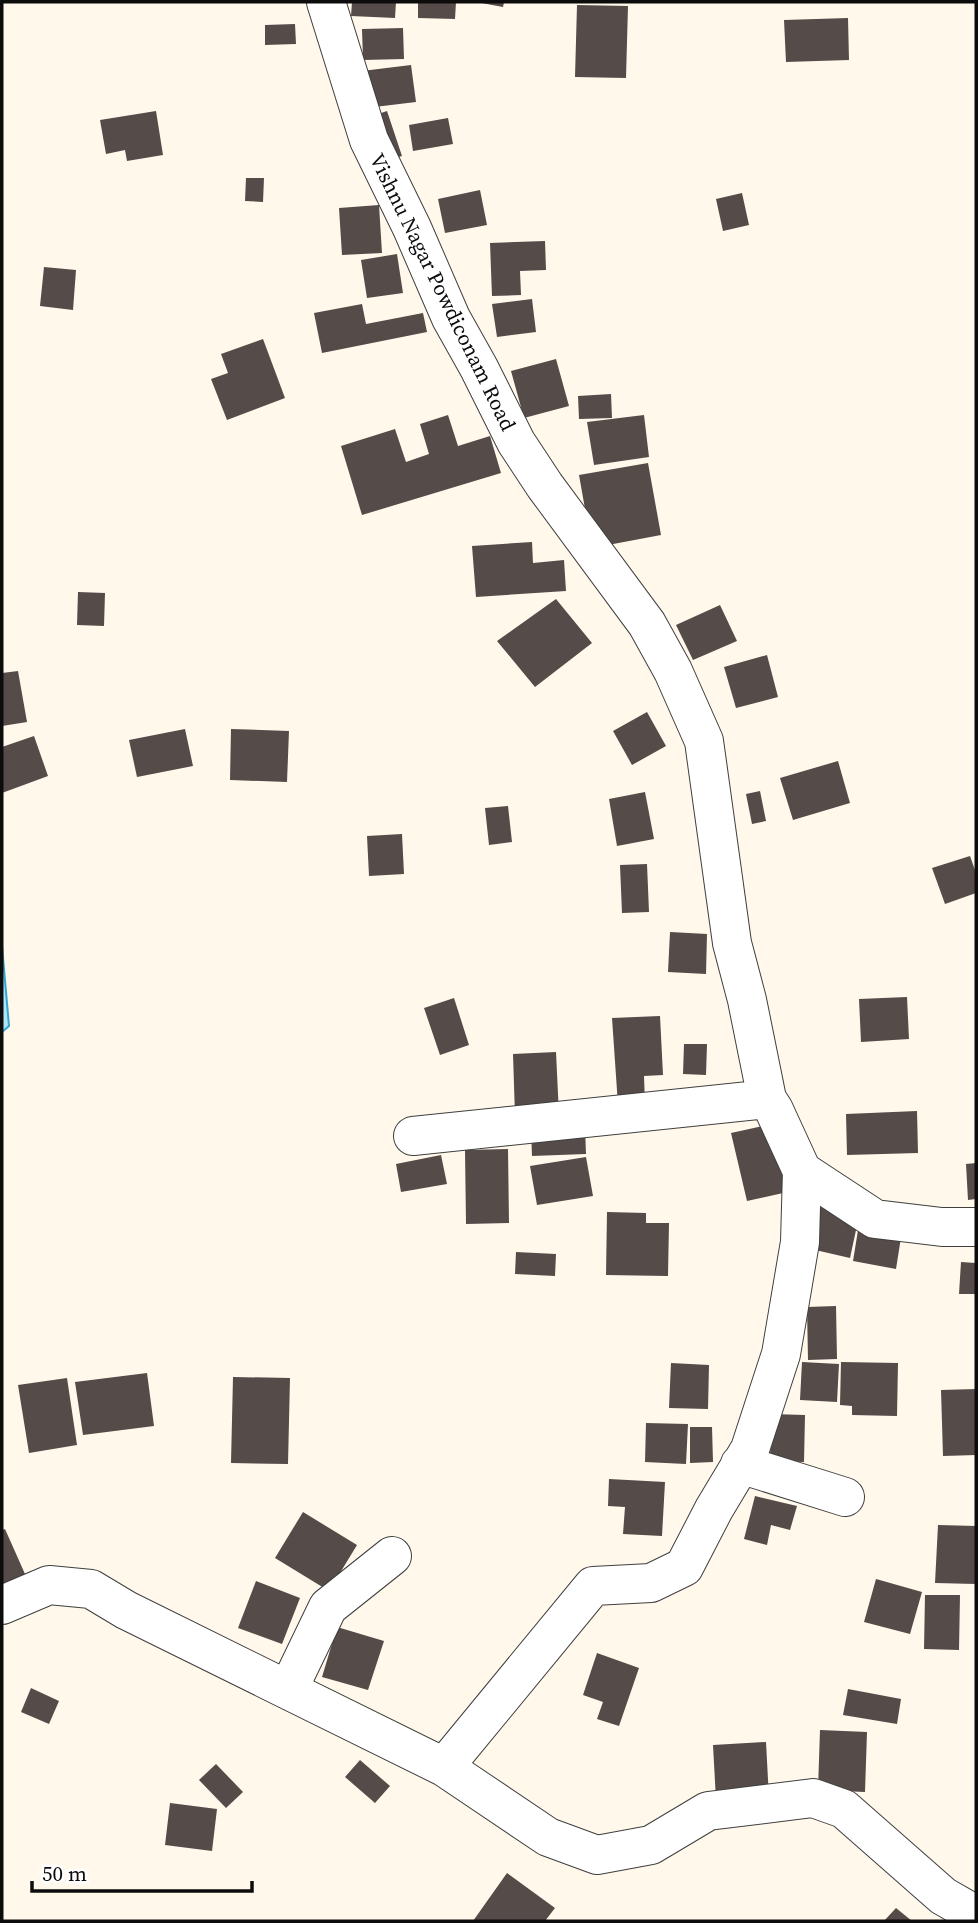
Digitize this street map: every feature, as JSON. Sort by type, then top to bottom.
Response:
[{"type":"street","name":"Vishnu Nagar Powdiconam Road","points":[[326,2],[369,140],[412,228],[451,318],[516,442],[545,486],[647,624],[673,671],[704,741],[732,943],[747,1000],[767,1099],[802,1171]]},
{"type":"street","points":[[413,1136],[767,1099]]},
{"type":"street","points":[[802,1171],[875,1219],[942,1227],[976,1227]]},
{"type":"street","points":[[444,1767],[593,1586],[651,1583],[684,1567],[750,1449],[781,1354],[800,1242],[802,1171]]},
{"type":"street","points":[[740,1464],[845,1497]]},
{"type":"street","points":[[288,1690],[328,1607],[392,1556]]},
{"type":"street","points":[[2,1605],[49,1585],[91,1589],[444,1767],[548,1837],[597,1856],[651,1845],[708,1811],[813,1798],[844,1809],[943,1896],[976,1915]]},
{"type":"water","points":[[2,946],[9,1026],[2,1032]]},
{"type":"building","points":[[352,2],[396,2],[395,18],[351,16]]},
{"type":"building","points":[[418,2],[456,2],[455,19],[418,18]]},
{"type":"building","points":[[476,2],[504,2],[503,7]]},
{"type":"building","points":[[577,5],[628,6],[626,78],[575,77]]},
{"type":"building","points":[[848,18],[849,60],[786,62],[784,20]]},
{"type":"building","points":[[295,24],[296,44],[265,45],[265,25]]},
{"type":"building","points":[[403,28],[404,59],[363,60],[362,29]]},
{"type":"building","points":[[411,65],[416,102],[366,108],[362,71]]},
{"type":"building","points":[[156,111],[163,155],[127,161],[125,150],[106,154],[100,120]]},
{"type":"building","points":[[387,111],[402,156],[385,161],[369,117]]},
{"type":"building","points":[[448,118],[453,144],[413,151],[409,125]]},
{"type":"building","points":[[246,178],[264,178],[263,202],[245,201]]},
{"type":"building","points":[[480,190],[487,225],[445,233],[438,199]]},
{"type":"building","points":[[742,193],[749,225],[723,231],[716,199]]},
{"type":"building","points":[[379,205],[382,253],[342,255],[339,208]]},
{"type":"building","points":[[545,241],[546,270],[520,271],[521,295],[492,296],[490,243]]},
{"type":"building","points":[[397,254],[403,293],[367,298],[361,260]]},
{"type":"building","points":[[44,267],[76,270],[73,310],[40,306]]},
{"type":"building","points":[[532,299],[536,332],[497,337],[492,304]]},
{"type":"building","points":[[362,304],[366,324],[423,313],[427,332],[322,353],[314,313]]},
{"type":"building","points":[[263,339],[285,398],[227,420],[211,379],[228,373],[221,354]]},
{"type":"building","points":[[556,359],[569,406],[524,418],[511,371]]},
{"type":"building","points":[[611,394],[612,418],[579,419],[578,396]]},
{"type":"building","points":[[448,415],[458,446],[490,436],[501,473],[362,515],[341,446],[395,429],[406,462],[429,454],[420,424]]},
{"type":"building","points":[[644,415],[649,457],[594,465],[587,422]]},
{"type":"building","points":[[648,463],[661,535],[592,548],[579,475]]},
{"type":"building","points":[[532,542],[533,563],[564,560],[566,591],[476,597],[472,546]]},
{"type":"building","points":[[78,592],[105,593],[104,626],[77,625]]},
{"type":"building","points":[[556,599],[592,643],[535,687],[497,641]]},
{"type":"building","points":[[720,605],[737,641],[693,660],[676,625]]},
{"type":"building","points":[[767,655],[778,697],[736,708],[724,667]]},
{"type":"building","points":[[18,671],[27,722],[2,726],[2,673]]},
{"type":"building","points":[[647,712],[666,746],[632,765],[613,731]]},
{"type":"building","points":[[185,729],[193,766],[137,777],[129,740]]},
{"type":"building","points":[[231,729],[289,731],[287,782],[230,780]]},
{"type":"building","points":[[34,736],[48,776],[2,793],[2,747]]},
{"type":"building","points":[[838,761],[850,803],[793,820],[780,778]]},
{"type":"building","points":[[760,791],[766,821],[752,824],[746,794]]},
{"type":"building","points":[[645,792],[654,839],[617,846],[609,799]]},
{"type":"building","points":[[508,806],[512,842],[489,845],[485,808]]},
{"type":"building","points":[[402,834],[404,874],[369,876],[367,836]]},
{"type":"building","points":[[970,856],[976,873],[976,893],[945,904],[932,868]]},
{"type":"building","points":[[647,864],[649,912],[622,913],[620,865]]},
{"type":"building","points":[[670,932],[707,934],[706,974],[668,972]]},
{"type":"building","points":[[907,997],[909,1039],[861,1042],[859,999]]},
{"type":"building","points":[[454,998],[469,1045],[440,1055],[424,1008]]},
{"type":"building","points":[[660,1016],[663,1075],[644,1076],[645,1104],[618,1105],[612,1018]]},
{"type":"building","points":[[684,1044],[707,1044],[706,1075],[683,1074]]},
{"type":"building","points":[[556,1052],[559,1115],[515,1116],[513,1054]]},
{"type":"building","points":[[917,1111],[918,1153],[847,1155],[846,1114]]},
{"type":"building","points":[[776,1123],[792,1191],[747,1201],[731,1133]]},
{"type":"building","points":[[585,1128],[586,1154],[532,1156],[531,1130]]},
{"type":"building","points":[[508,1149],[509,1223],[466,1224],[465,1150]]},
{"type":"building","points":[[441,1155],[447,1184],[401,1192],[396,1164]]},
{"type":"building","points":[[586,1157],[593,1196],[537,1205],[530,1166]]},
{"type":"building","points":[[976,1163],[976,1199],[968,1200],[966,1164]]},
{"type":"building","points":[[820,1207],[859,1216],[850,1258],[811,1249]]},
{"type":"building","points":[[607,1212],[646,1213],[646,1223],[669,1223],[668,1276],[606,1275]]},
{"type":"building","points":[[859,1224],[902,1231],[896,1269],[853,1261]]},
{"type":"building","points":[[516,1252],[556,1254],[555,1276],[515,1274]]},
{"type":"building","points":[[961,1262],[976,1263],[976,1294],[959,1294]]},
{"type":"building","points":[[836,1306],[837,1359],[808,1360],[807,1307]]},
{"type":"building","points":[[802,1362],[839,1364],[837,1402],[800,1400]]},
{"type":"building","points":[[841,1362],[898,1363],[897,1416],[852,1415],[852,1406],[840,1405]]},
{"type":"building","points":[[671,1363],[709,1365],[708,1409],[669,1408]]},
{"type":"building","points":[[147,1373],[154,1426],[83,1435],[75,1382]]},
{"type":"building","points":[[233,1377],[290,1378],[288,1464],[231,1463]]},
{"type":"building","points":[[67,1378],[77,1445],[29,1453],[18,1385]]},
{"type":"building","points":[[976,1389],[976,1455],[943,1456],[941,1390]]},
{"type":"building","points":[[771,1414],[805,1415],[804,1462],[770,1461]]},
{"type":"building","points":[[646,1423],[688,1424],[686,1464],[645,1462]]},
{"type":"building","points":[[690,1427],[712,1427],[713,1462],[690,1463]]},
{"type":"building","points":[[609,1479],[665,1482],[662,1536],[623,1534],[625,1507],[608,1506]]},
{"type":"building","points":[[755,1496],[797,1506],[790,1530],[771,1525],[767,1545],[744,1539]]},
{"type":"building","points":[[303,1512],[357,1545],[329,1591],[275,1558]]},
{"type":"building","points":[[938,1525],[976,1526],[976,1584],[935,1583]]},
{"type":"building","points":[[5,1529],[25,1574],[2,1585],[2,1530]]},
{"type":"building","points":[[876,1579],[922,1592],[910,1634],[864,1622]]},
{"type":"building","points":[[256,1581],[300,1598],[282,1644],[238,1628]]},
{"type":"building","points":[[925,1595],[960,1595],[959,1650],[924,1649]]},
{"type":"building","points":[[337,1627],[384,1641],[368,1690],[322,1677]]},
{"type":"building","points":[[597,1653],[639,1668],[619,1726],[597,1719],[603,1702],[583,1695]]},
{"type":"building","points":[[31,1688],[59,1701],[49,1724],[21,1712]]},
{"type":"building","points":[[848,1689],[901,1699],[897,1724],[843,1715]]},
{"type":"building","points":[[820,1730],[867,1732],[865,1792],[818,1790]]},
{"type":"building","points":[[766,1742],[769,1798],[716,1800],[713,1745]]},
{"type":"building","points":[[360,1760],[390,1786],[375,1803],[345,1777]]},
{"type":"building","points":[[216,1764],[243,1792],[226,1808],[199,1780]]},
{"type":"building","points":[[170,1803],[217,1809],[212,1851],[165,1845]]},
{"type":"building","points":[[507,1873],[555,1908],[545,1921],[473,1921]]},
{"type":"building","points":[[896,1908],[912,1921],[884,1921]]}]
